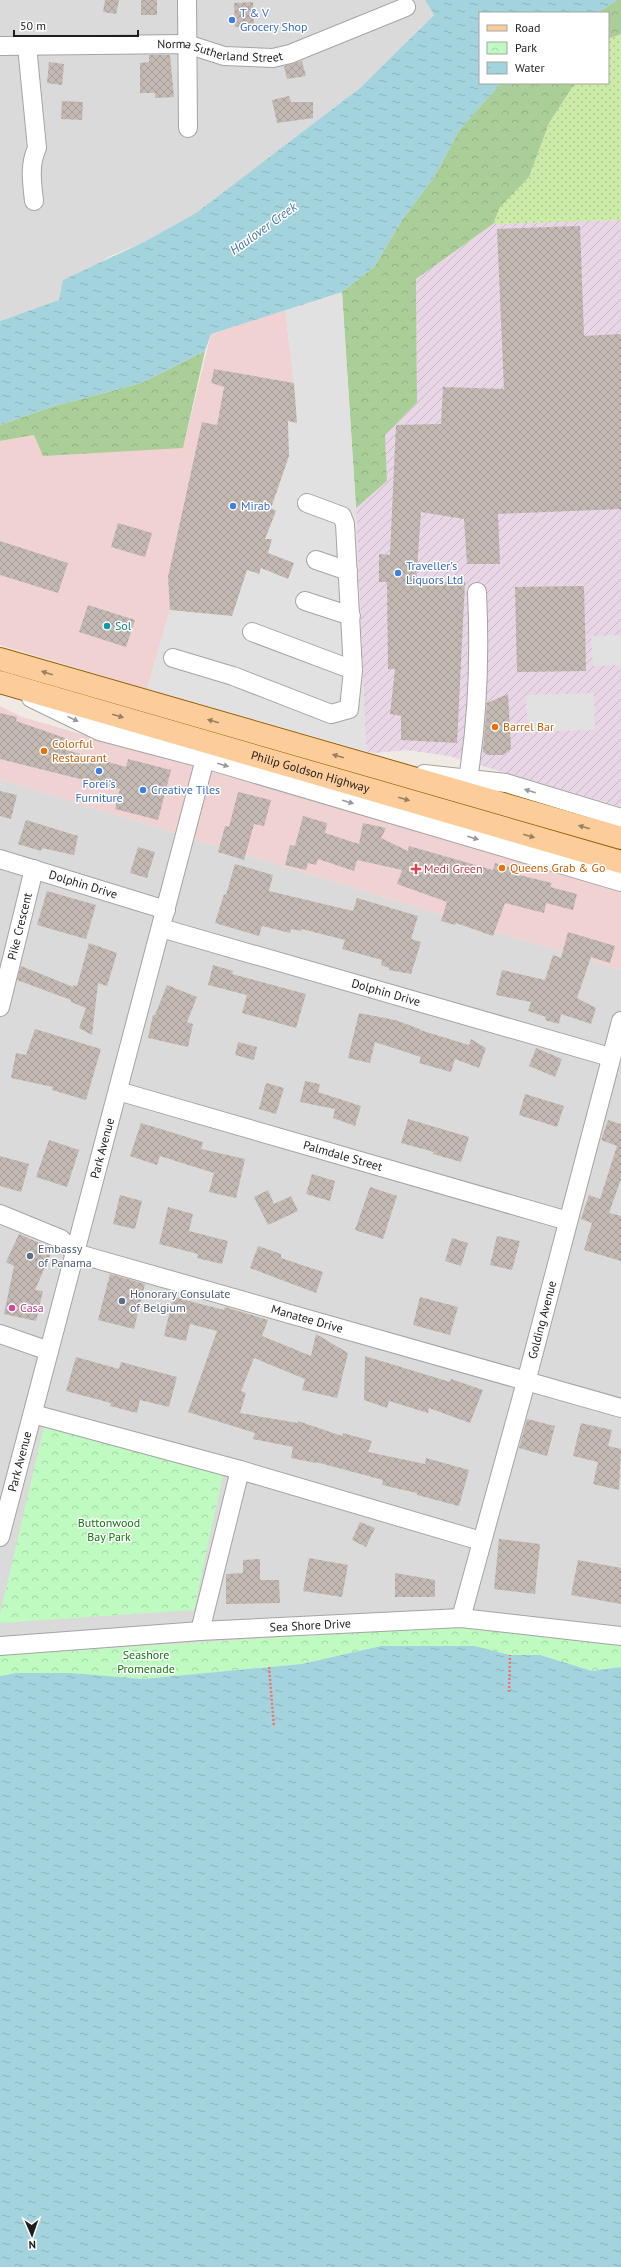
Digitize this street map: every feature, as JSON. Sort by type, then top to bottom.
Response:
[{"type":"main road","name":"Philip Goldson Highway","points":[[0,659],[621,838]]},
{"type":"main road","name":"Philip Goldson Highway","points":[[0,682],[621,862]]},
{"type":"street","points":[[187,0],[188,128]]},
{"type":"street","name":"Norma Sutherland Street","points":[[0,46],[187,44],[224,56],[273,58],[290,54],[406,7]]},
{"type":"street","points":[[27,46],[37,148],[33,157],[31,169],[34,201]]},
{"type":"street","points":[[173,658],[233,676],[331,714],[350,709],[353,670],[345,524],[342,516],[307,503]]},
{"type":"street","points":[[316,560],[348,571]]},
{"type":"street","points":[[468,779],[474,743],[480,643],[477,592]]},
{"type":"street","points":[[305,601],[351,616]]},
{"type":"street","points":[[252,632],[353,670]]},
{"type":"street","points":[[0,682],[99,731],[205,759],[621,882]]},
{"type":"street","name":"Park Avenue","points":[[0,1537],[205,759]]},
{"type":"street","points":[[385,770],[506,783],[621,818]]},
{"type":"street","name":"Dolphin Drive","points":[[0,859],[166,910]]},
{"type":"street","name":"Pike Crescent","points":[[0,1007],[34,869]]},
{"type":"street","name":"Dolphin Drive","points":[[161,928],[610,1057]]},
{"type":"street","name":"Golding Avenue","points":[[461,1618],[526,1382],[610,1057],[621,1021]]},
{"type":"street","name":"Palmdale Street","points":[[118,1091],[568,1222]]},
{"type":"street","name":"Manatee Drive","points":[[0,1214],[61,1239],[75,1253],[621,1408]]},
{"type":"street","points":[[0,1334],[49,1351]]},
{"type":"street","points":[[32,1414],[240,1470],[481,1541]]},
{"type":"street","points":[[200,1631],[240,1470]]},
{"type":"street","name":"Sea Shore Drive","points":[[0,1646],[200,1631],[461,1618],[621,1636]]},
{"type":"path","points":[[509,1692],[510,1655]]},
{"type":"path","points":[[269,1668],[274,1726]]},
{"type":"shaded area","points":[[0,0],[425,0],[434,15],[360,88],[196,213],[144,242],[108,257],[59,300],[0,321]]},
{"type":"shaded area","points":[[621,220],[621,807],[449,756],[406,750],[374,753],[366,751],[356,508],[387,481],[385,435],[417,402],[416,279],[493,224]]},
{"type":"shaded area","points":[[342,292],[356,508],[366,751],[147,689],[170,610],[232,616],[247,570],[258,574],[261,568],[288,579],[293,563],[268,553],[272,539],[265,539],[276,511],[271,508],[289,456],[288,421],[297,423],[294,383],[285,310]]},
{"type":"shaded area","points":[[285,310],[294,383],[214,369],[211,383],[224,387],[217,425],[202,422],[170,610],[147,689],[0,645],[0,441],[34,435],[183,448],[211,334]]},
{"type":"shaded area","points":[[621,635],[621,665],[593,666],[591,636]]},
{"type":"shaded area","points":[[594,693],[595,730],[528,732],[526,695]]},
{"type":"shaded area","points":[[0,706],[22,717],[621,890],[621,970],[0,779]]},
{"type":"shaded area","points":[[0,779],[621,970],[621,1646],[463,1626],[0,1655]]},
{"type":"green space","points":[[617,0],[621,0],[621,34],[609,39],[609,12],[599,12]]},
{"type":"green space","points":[[621,34],[621,220],[493,224],[500,207],[529,177],[549,123],[574,84],[609,84],[609,39]]},
{"type":"green space","points":[[500,84],[574,84],[549,123],[529,177],[500,207],[493,224],[416,279],[417,402],[385,435],[387,481],[356,508],[342,292],[374,267],[402,220],[434,177],[460,129]]},
{"type":"green space","points":[[205,351],[183,448],[43,456],[34,435],[0,441],[0,425],[51,407],[141,383]]},
{"type":"green space","name":"Buttonwood Bay Park","points":[[45,1422],[223,1475],[194,1610],[0,1623],[0,1614]]},
{"type":"green space","name":"Seashore Promenade","points":[[463,1626],[621,1646],[621,1667],[592,1671],[540,1655],[510,1655],[474,1646],[381,1646],[302,1664],[143,1679],[71,1673],[16,1673],[0,1676],[0,1655]]},
{"type":"water","name":"Haulover Creek","points":[[425,0],[617,0],[599,12],[479,12],[479,84],[500,84],[460,129],[434,177],[402,220],[374,267],[342,292],[211,334],[205,351],[141,383],[51,407],[0,425],[0,321],[59,300],[63,280],[144,242],[196,213],[360,88],[434,15]]},
{"type":"water","points":[[381,1646],[474,1646],[510,1655],[540,1655],[592,1671],[621,1667],[621,2267],[0,2267],[0,1676],[16,1673],[71,1673],[143,1679],[302,1664]]},
{"type":"building","points":[[105,0],[119,0],[116,14],[103,12]]},
{"type":"building","points":[[141,0],[157,0],[157,15],[141,15]]},
{"type":"building","points":[[253,2],[254,27],[235,27],[234,3]]},
{"type":"building","points":[[149,55],[170,55],[174,97],[155,98],[155,93],[140,93],[140,63],[149,62]]},
{"type":"building","points":[[302,61],[306,76],[287,79],[284,66]]},
{"type":"building","points":[[49,62],[64,64],[62,85],[47,83]]},
{"type":"building","points":[[289,96],[291,102],[313,102],[313,118],[277,123],[272,100]]},
{"type":"building","points":[[62,101],[83,102],[82,120],[61,119]]},
{"type":"building","points":[[580,226],[584,336],[621,334],[621,509],[498,514],[500,564],[467,564],[464,519],[421,512],[416,582],[465,582],[457,743],[401,740],[401,716],[390,714],[395,669],[388,669],[387,582],[379,582],[379,554],[390,555],[396,425],[441,424],[443,387],[504,389],[497,229]]},
{"type":"building","points":[[214,369],[294,383],[297,423],[288,421],[289,456],[271,508],[276,511],[265,539],[272,539],[268,553],[294,563],[288,579],[261,568],[259,574],[247,570],[232,616],[170,610],[168,577],[202,422],[217,425],[224,387],[211,383]]},
{"type":"building","points":[[118,523],[152,533],[145,557],[111,547]]},
{"type":"building","points":[[0,541],[68,563],[58,593],[0,575]]},
{"type":"building","points":[[584,586],[586,671],[517,672],[515,587]]},
{"type":"building","name":"Sol","points":[[88,605],[135,620],[126,647],[79,632]]},
{"type":"building","name":"Barrel Bar","points":[[508,694],[511,749],[503,755],[488,755],[483,752],[487,703]]},
{"type":"building","points":[[0,713],[17,717],[16,721],[68,739],[66,750],[126,767],[128,759],[171,770],[158,820],[115,809],[120,789],[0,759]]},
{"type":"building","points":[[0,791],[17,795],[11,819],[0,816]]},
{"type":"building","points":[[238,792],[271,800],[264,826],[254,824],[244,860],[218,852],[225,826],[229,827]]},
{"type":"building","points":[[303,816],[327,823],[325,833],[359,844],[363,823],[386,828],[381,838],[408,851],[409,846],[493,870],[495,863],[521,871],[519,875],[552,883],[550,887],[577,894],[573,910],[546,903],[544,913],[505,903],[493,936],[456,923],[455,925],[441,921],[447,902],[397,884],[402,870],[357,860],[354,871],[318,859],[316,865],[308,863],[306,870],[285,865],[290,845],[295,846]]},
{"type":"building","points":[[26,820],[78,836],[74,855],[42,848],[41,851],[18,844]]},
{"type":"building","points":[[138,847],[155,852],[147,878],[130,873]]},
{"type":"building","points":[[235,864],[273,875],[269,891],[353,911],[357,898],[418,916],[411,939],[421,942],[411,974],[389,970],[389,968],[381,965],[382,960],[342,949],[345,940],[302,929],[301,931],[291,929],[290,933],[262,926],[259,936],[215,923],[224,894],[226,895]]},
{"type":"building","points":[[47,891],[96,905],[86,939],[37,925]]},
{"type":"building","points":[[568,932],[615,946],[610,963],[591,957],[577,998],[596,1008],[591,1024],[561,1014],[559,1024],[545,1020],[546,1017],[528,1011],[531,1002],[496,995],[502,970],[545,980],[553,955],[561,958]]},
{"type":"building","points":[[89,943],[117,953],[107,986],[98,983],[92,1035],[79,1028],[86,1008],[71,1002],[71,1000],[17,980],[21,966],[73,987],[73,985],[77,986]]},
{"type":"building","points":[[213,965],[233,971],[232,974],[306,994],[296,1028],[242,1013],[247,995],[208,985]]},
{"type":"building","points":[[167,985],[197,997],[187,1022],[193,1024],[188,1047],[148,1038],[153,1015],[155,1015]]},
{"type":"building","points":[[359,1013],[395,1020],[420,1030],[469,1045],[471,1039],[486,1048],[479,1068],[455,1059],[451,1072],[419,1063],[421,1057],[375,1042],[370,1063],[348,1058]]},
{"type":"building","points":[[35,1029],[101,1049],[86,1100],[52,1090],[53,1087],[11,1078],[16,1053],[26,1055]]},
{"type":"building","points":[[238,1042],[257,1047],[254,1060],[235,1055]]},
{"type":"building","points":[[536,1048],[562,1059],[555,1077],[529,1066]]},
{"type":"building","points":[[305,1081],[320,1084],[318,1092],[361,1106],[355,1126],[333,1118],[335,1109],[300,1102]]},
{"type":"building","points":[[266,1083],[284,1088],[276,1114],[259,1109]]},
{"type":"building","points":[[525,1094],[564,1106],[557,1127],[519,1115]]},
{"type":"building","points":[[408,1119],[469,1137],[461,1162],[433,1154],[434,1152],[401,1143]]},
{"type":"building","points":[[608,1120],[621,1124],[621,1179],[609,1213],[621,1216],[621,1261],[584,1250],[592,1223],[581,1219],[589,1195],[600,1199],[617,1146],[601,1140]]},
{"type":"building","points":[[141,1123],[203,1142],[201,1149],[245,1159],[236,1198],[209,1192],[214,1173],[160,1156],[157,1165],[130,1156]]},
{"type":"building","points":[[49,1140],[79,1150],[67,1187],[36,1177]]},
{"type":"building","points":[[0,1156],[29,1164],[21,1192],[0,1186]]},
{"type":"building","points":[[312,1174],[335,1181],[330,1201],[306,1194]]},
{"type":"building","points":[[370,1187],[397,1196],[383,1239],[355,1230]]},
{"type":"building","points":[[268,1190],[274,1204],[291,1196],[298,1211],[268,1225],[254,1197]]},
{"type":"building","points":[[120,1195],[142,1201],[135,1229],[113,1224]]},
{"type":"building","points":[[168,1207],[193,1214],[189,1231],[228,1241],[222,1264],[197,1258],[198,1254],[159,1244]]},
{"type":"building","points":[[19,1234],[53,1249],[35,1290],[43,1291],[36,1321],[4,1314],[14,1266],[6,1262]]},
{"type":"building","points":[[497,1236],[520,1241],[512,1270],[490,1265]]},
{"type":"building","points":[[452,1238],[468,1243],[461,1266],[445,1261]]},
{"type":"building","points":[[258,1246],[281,1254],[281,1258],[323,1272],[316,1293],[250,1268]]},
{"type":"building","name":"Honorary Consulate of Belgium","points":[[110,1274],[145,1284],[134,1329],[98,1320]]},
{"type":"building","points":[[173,1297],[224,1310],[225,1307],[268,1320],[262,1336],[311,1356],[316,1334],[348,1353],[337,1398],[302,1390],[305,1379],[254,1358],[241,1391],[246,1393],[240,1413],[298,1423],[298,1421],[342,1436],[343,1433],[372,1441],[368,1452],[425,1464],[426,1458],[469,1470],[459,1506],[417,1495],[417,1493],[382,1485],[383,1480],[316,1462],[291,1458],[293,1447],[253,1439],[255,1433],[188,1412],[217,1331],[190,1324],[186,1341],[164,1336]]},
{"type":"building","points":[[420,1297],[458,1307],[450,1335],[413,1325]]},
{"type":"building","points":[[365,1356],[450,1382],[451,1379],[483,1390],[470,1423],[429,1408],[428,1413],[389,1401],[387,1408],[364,1400]]},
{"type":"building","points":[[76,1357],[119,1369],[121,1362],[177,1377],[169,1407],[140,1400],[137,1413],[110,1406],[111,1403],[66,1391]]},
{"type":"building","points":[[527,1419],[555,1426],[547,1456],[519,1448]]},
{"type":"building","points":[[581,1423],[612,1430],[608,1446],[621,1449],[619,1490],[593,1484],[598,1462],[573,1456]]},
{"type":"building","points":[[360,1522],[375,1528],[366,1547],[352,1540]]},
{"type":"building","points":[[499,1539],[540,1544],[535,1594],[494,1589]]},
{"type":"building","points":[[309,1558],[348,1565],[342,1597],[303,1591]]},
{"type":"building","points":[[260,1559],[260,1580],[279,1580],[280,1603],[226,1604],[226,1574],[243,1573],[243,1560]]},
{"type":"building","points":[[578,1560],[621,1568],[621,1604],[571,1595]]},
{"type":"building","points":[[395,1573],[435,1580],[435,1597],[395,1597]]},
{"type":"place","name":"T & V Grocery Shop","points":[[232,20]]},
{"type":"place","name":"Mirab","points":[[233,506]]},
{"type":"place","name":"Traveller's Liquors Ltd","points":[[398,573]]},
{"type":"place","name":"Sol","points":[[107,626]]},
{"type":"place","name":"Barrel Bar","points":[[495,727]]},
{"type":"place","name":"Colorful Restaurant","points":[[44,751]]},
{"type":"place","name":"Forei's Furniture","points":[[99,771]]},
{"type":"place","name":"Creative Tiles","points":[[143,790]]},
{"type":"place","name":"Queens Grab & Go","points":[[502,868]]},
{"type":"place","name":"Medi Green","points":[[416,869]]},
{"type":"place","name":"Embassy of Panama","points":[[30,1256]]},
{"type":"place","name":"Honorary Consulate of Belgium","points":[[122,1301]]},
{"type":"place","name":"Casa","points":[[12,1308]]}]
